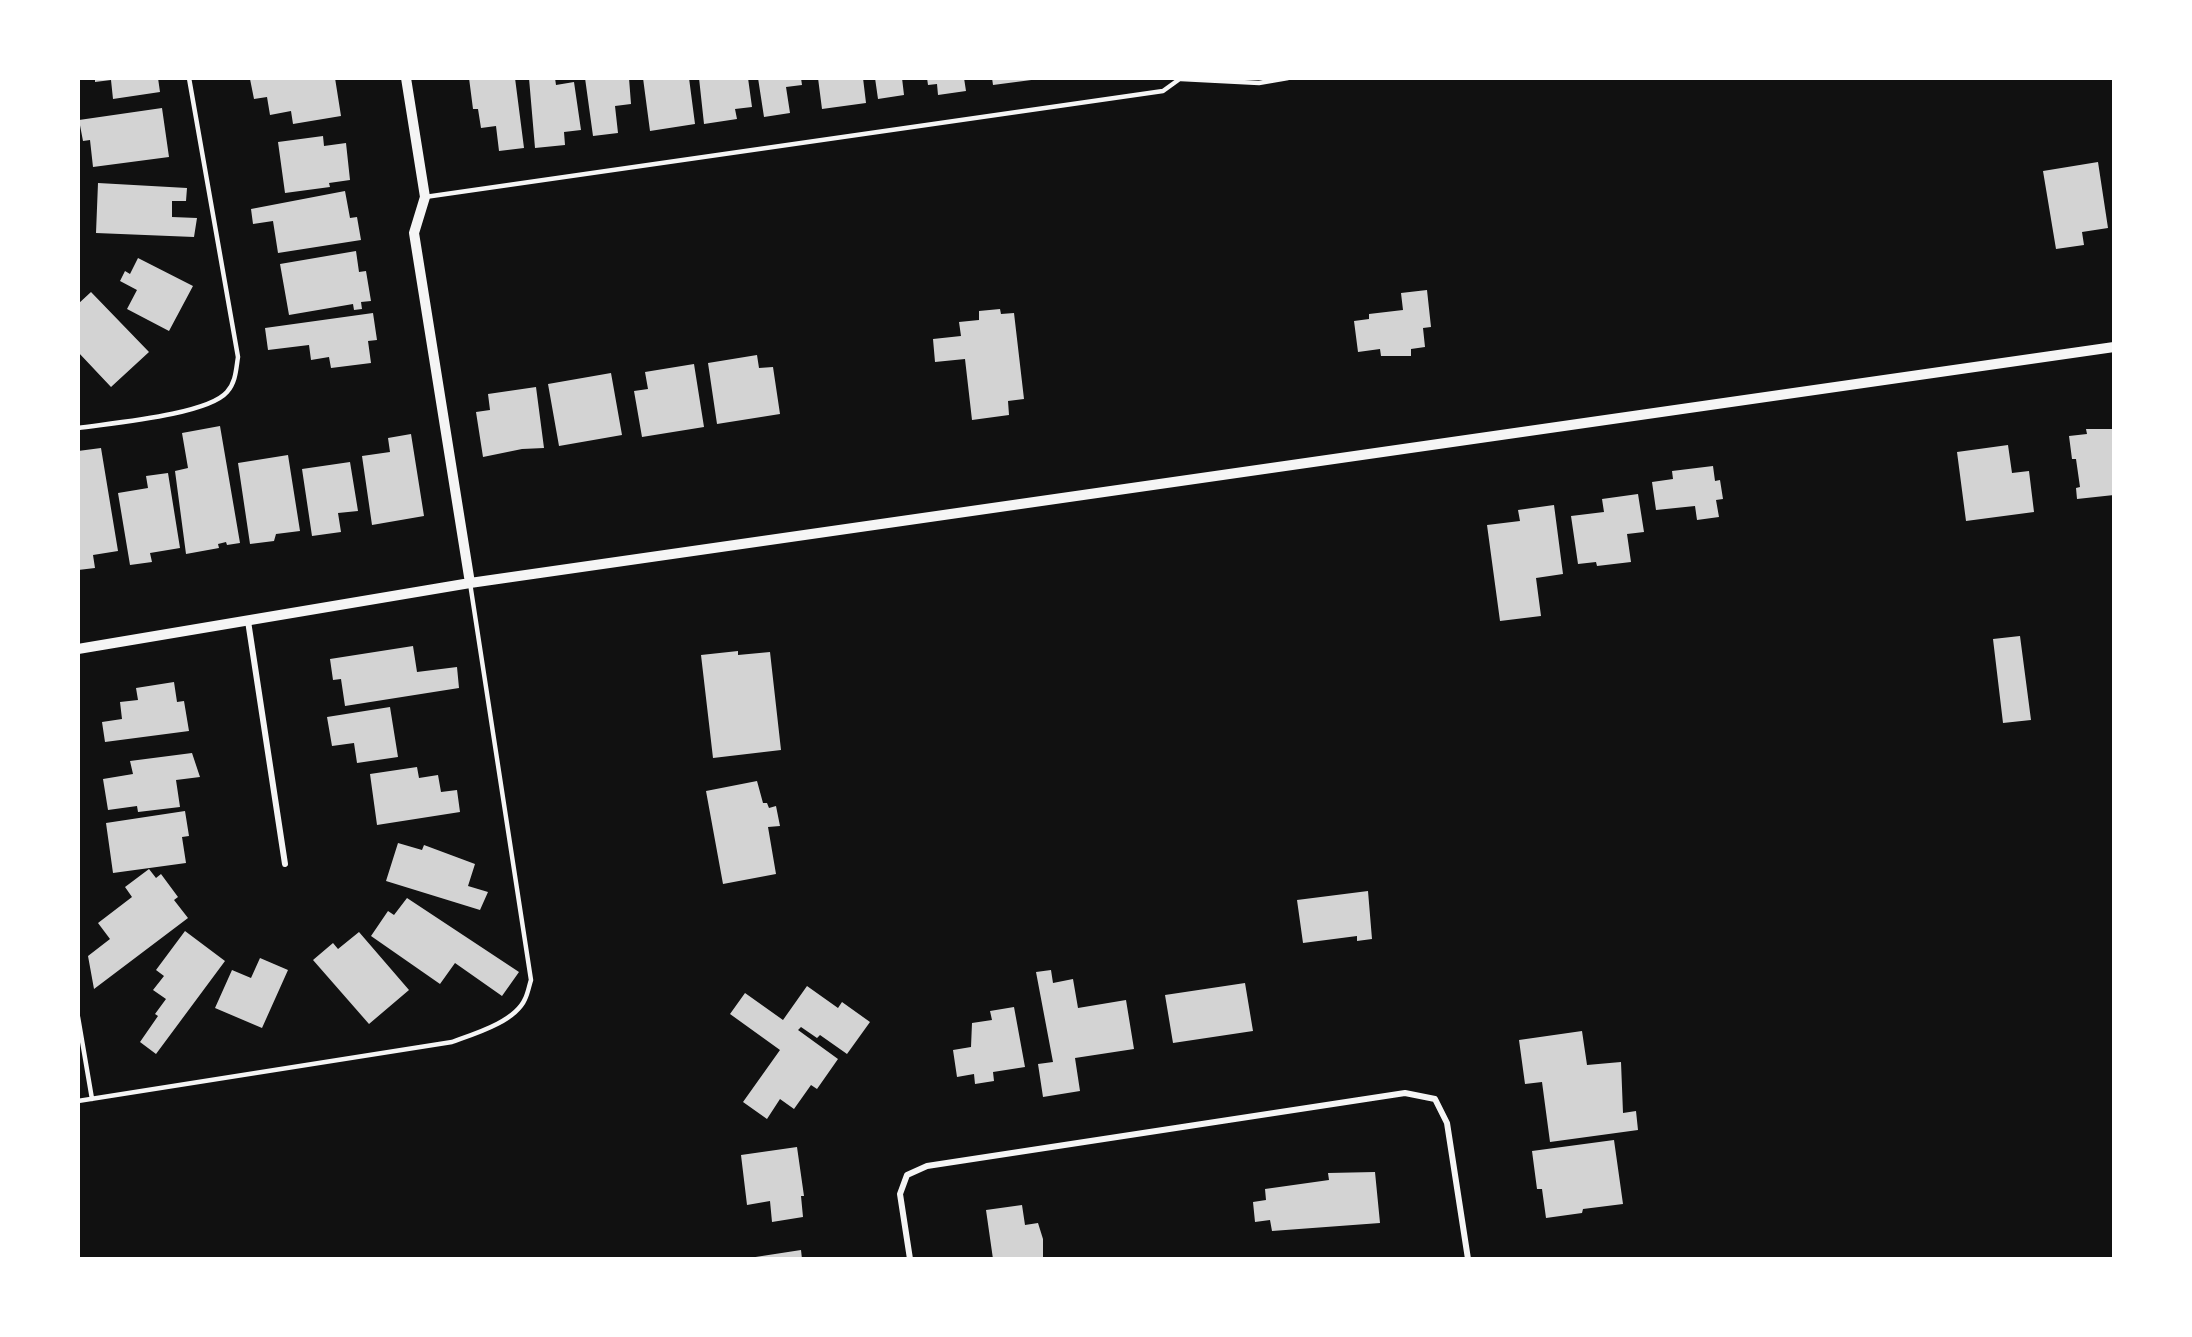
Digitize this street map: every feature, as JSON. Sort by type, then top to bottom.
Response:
[{"type":"street","points":[[406,78],[425,197],[414,232],[470,583]]},
{"type":"street","points":[[78,649],[470,583],[2114,347]]},
{"type":"street","points":[[248,621],[285,864]]},
{"type":"street","points":[[910,1259],[900,1194],[907,1175],[927,1166],[1405,1093],[1435,1099],[1447,1123],[1468,1259]]},
{"type":"lane","points":[[78,428],[197,409],[226,393],[235,379],[238,357],[189,78]]},
{"type":"lane","points":[[425,197],[1163,91],[1181,79],[1258,83],[1288,78]]},
{"type":"lane","points":[[78,1101],[452,1042],[490,1029],[524,1001],[531,980],[470,583]]},
{"type":"lane","points":[[78,1017],[92,1099]]},
{"type":"building","points":[[95,78],[158,78],[160,92],[113,99],[111,80],[95,82]]},
{"type":"building","points":[[335,78],[341,116],[293,124],[291,111],[270,115],[267,97],[254,99],[250,79]]},
{"type":"building","points":[[469,78],[515,78],[524,148],[499,151],[496,126],[481,128],[478,109],[473,109]]},
{"type":"building","points":[[529,78],[555,78],[556,85],[574,82],[581,130],[564,132],[565,145],[535,148]]},
{"type":"building","points":[[585,78],[629,78],[631,104],[615,106],[618,133],[593,136]]},
{"type":"building","points":[[643,78],[689,78],[695,124],[650,131]]},
{"type":"building","points":[[699,78],[748,78],[752,107],[735,109],[737,119],[704,124]]},
{"type":"building","points":[[758,78],[801,78],[802,85],[786,87],[790,113],[764,117]]},
{"type":"building","points":[[818,78],[863,78],[866,103],[822,109]]},
{"type":"building","points":[[875,78],[902,78],[904,95],[878,99]]},
{"type":"building","points":[[927,78],[964,78],[966,91],[938,95],[937,84],[928,85]]},
{"type":"building","points":[[992,78],[1039,78],[1039,79],[993,85]]},
{"type":"building","points":[[162,108],[169,157],[93,167],[90,140],[83,141],[79,120]]},
{"type":"building","points":[[323,136],[324,146],[346,143],[350,180],[329,183],[330,187],[285,193],[278,142]]},
{"type":"building","points":[[2098,162],[2108,228],[2082,232],[2084,245],[2056,249],[2043,171]]},
{"type":"building","points":[[98,183],[187,188],[186,201],[172,201],[172,217],[197,218],[194,237],[96,233]]},
{"type":"building","points":[[345,191],[350,218],[357,217],[361,240],[278,253],[273,221],[253,224],[251,209]]},
{"type":"building","points":[[356,251],[359,272],[366,271],[371,301],[361,302],[362,309],[354,310],[353,304],[289,315],[280,264]]},
{"type":"building","points":[[138,258],[193,286],[169,331],[127,309],[137,290],[120,281],[125,271],[130,274]]},
{"type":"building","points":[[1427,290],[1431,327],[1423,328],[1425,347],[1411,349],[1411,356],[1381,356],[1380,349],[1358,352],[1354,321],[1369,319],[1369,314],[1403,310],[1401,293]]},
{"type":"building","points":[[91,292],[149,352],[111,387],[78,352],[78,304]]},
{"type":"building","points":[[1000,309],[1001,314],[1014,313],[1024,399],[1008,401],[1009,415],[972,420],[965,359],[935,362],[933,339],[961,336],[959,322],[979,320],[979,311]]},
{"type":"building","points":[[373,313],[377,340],[368,341],[371,363],[331,368],[329,357],[311,360],[309,345],[268,350],[265,328]]},
{"type":"building","points":[[757,355],[759,368],[773,367],[780,414],[717,424],[708,363]]},
{"type":"building","points":[[694,364],[704,427],[642,437],[634,391],[648,389],[645,372]]},
{"type":"building","points":[[611,373],[622,435],[559,446],[548,384]]},
{"type":"building","points":[[536,387],[544,448],[522,449],[483,457],[476,412],[490,410],[488,394]]},
{"type":"building","points":[[220,426],[240,543],[227,545],[226,542],[218,544],[219,548],[186,554],[175,471],[188,468],[182,433]]},
{"type":"building","points":[[2086,429],[2114,429],[2114,495],[2077,499],[2076,488],[2080,487],[2076,459],[2072,459],[2069,436],[2087,434]]},
{"type":"building","points":[[411,434],[424,516],[372,525],[362,456],[390,452],[388,438]]},
{"type":"building","points":[[2008,445],[2012,473],[2029,471],[2034,512],[1966,521],[1957,452]]},
{"type":"building","points":[[101,448],[118,551],[93,555],[95,568],[78,570],[78,451]]},
{"type":"building","points":[[288,455],[300,531],[276,534],[274,541],[250,544],[238,463]]},
{"type":"building","points":[[350,462],[358,511],[338,513],[341,532],[312,536],[302,469]]},
{"type":"building","points":[[1713,466],[1715,481],[1720,480],[1723,499],[1716,500],[1719,517],[1697,520],[1695,506],[1656,510],[1652,482],[1673,479],[1672,471]]},
{"type":"building","points":[[168,473],[180,548],[150,553],[152,562],[130,565],[118,493],[148,488],[146,476]]},
{"type":"building","points":[[1638,494],[1644,532],[1627,534],[1631,562],[1597,566],[1596,562],[1578,564],[1571,516],[1604,512],[1602,499]]},
{"type":"building","points":[[1554,505],[1563,574],[1536,578],[1541,616],[1500,621],[1487,525],[1520,521],[1518,510]]},
{"type":"building","points":[[2020,636],[2031,720],[2003,723],[1993,639]]},
{"type":"building","points":[[413,646],[417,672],[457,667],[459,688],[345,706],[341,679],[333,680],[330,659]]},
{"type":"building","points":[[738,651],[738,655],[770,652],[781,750],[713,758],[701,655]]},
{"type":"building","points":[[174,682],[177,702],[184,701],[189,731],[105,742],[102,722],[122,719],[120,702],[138,700],[136,688]]},
{"type":"building","points":[[390,707],[398,757],[357,763],[354,743],[332,746],[327,717]]},
{"type":"building","points":[[192,753],[200,777],[176,780],[180,807],[138,812],[137,806],[108,810],[103,779],[133,774],[130,761]]},
{"type":"building","points":[[417,767],[419,778],[438,775],[441,792],[457,790],[460,812],[377,825],[370,774]]},
{"type":"building","points":[[757,781],[763,803],[767,803],[769,808],[776,806],[780,826],[768,827],[776,874],[723,884],[706,791]]},
{"type":"building","points":[[185,811],[189,836],[182,837],[186,863],[113,873],[106,823]]},
{"type":"building","points":[[398,843],[422,850],[424,845],[475,864],[468,886],[488,892],[480,910],[386,881]]},
{"type":"building","points":[[149,869],[156,878],[161,874],[178,897],[174,900],[188,918],[94,989],[88,956],[110,939],[98,923],[132,897],[125,887]]},
{"type":"building","points":[[1368,891],[1372,939],[1357,941],[1357,936],[1303,943],[1297,900]]},
{"type":"building","points":[[407,898],[519,972],[502,996],[455,963],[440,984],[371,936],[388,911],[394,915]]},
{"type":"building","points":[[185,931],[225,961],[156,1054],[140,1042],[158,1016],[155,1014],[166,999],[153,990],[164,976],[156,970]]},
{"type":"building","points":[[359,932],[409,990],[369,1024],[313,960],[333,943],[338,949]]},
{"type":"building","points":[[260,958],[288,970],[262,1028],[215,1008],[232,970],[251,978]]},
{"type":"building","points":[[1051,970],[1053,983],[1073,979],[1078,1008],[1126,1000],[1134,1049],[1075,1058],[1080,1091],[1043,1097],[1038,1064],[1053,1062],[1036,972]]},
{"type":"building","points":[[1245,983],[1253,1031],[1173,1043],[1165,995]]},
{"type":"building","points":[[807,986],[838,1008],[842,1002],[870,1022],[847,1054],[820,1035],[817,1038],[801,1027],[798,1030],[838,1059],[817,1089],[811,1085],[794,1109],[780,1099],[767,1119],[743,1102],[780,1050],[730,1014],[745,993],[783,1020]]},
{"type":"building","points":[[1014,1007],[1025,1067],[993,1072],[994,1081],[975,1084],[974,1074],[957,1077],[953,1050],[971,1047],[972,1023],[992,1020],[990,1011]]},
{"type":"building","points":[[1582,1031],[1587,1065],[1621,1062],[1623,1113],[1636,1111],[1638,1130],[1550,1142],[1542,1082],[1525,1084],[1519,1040]]},
{"type":"building","points":[[1614,1140],[1623,1204],[1583,1209],[1582,1213],[1546,1218],[1542,1189],[1537,1189],[1532,1151]]},
{"type":"building","points":[[797,1147],[804,1196],[801,1196],[803,1217],[772,1222],[770,1201],[747,1205],[741,1155]]},
{"type":"building","points":[[1375,1172],[1380,1223],[1272,1231],[1270,1220],[1255,1222],[1253,1202],[1266,1200],[1265,1189],[1329,1180],[1328,1173]]},
{"type":"building","points":[[1022,1205],[1025,1225],[1038,1223],[1043,1239],[1043,1259],[993,1259],[986,1210]]},
{"type":"building","points":[[801,1250],[802,1259],[749,1258]]}]
